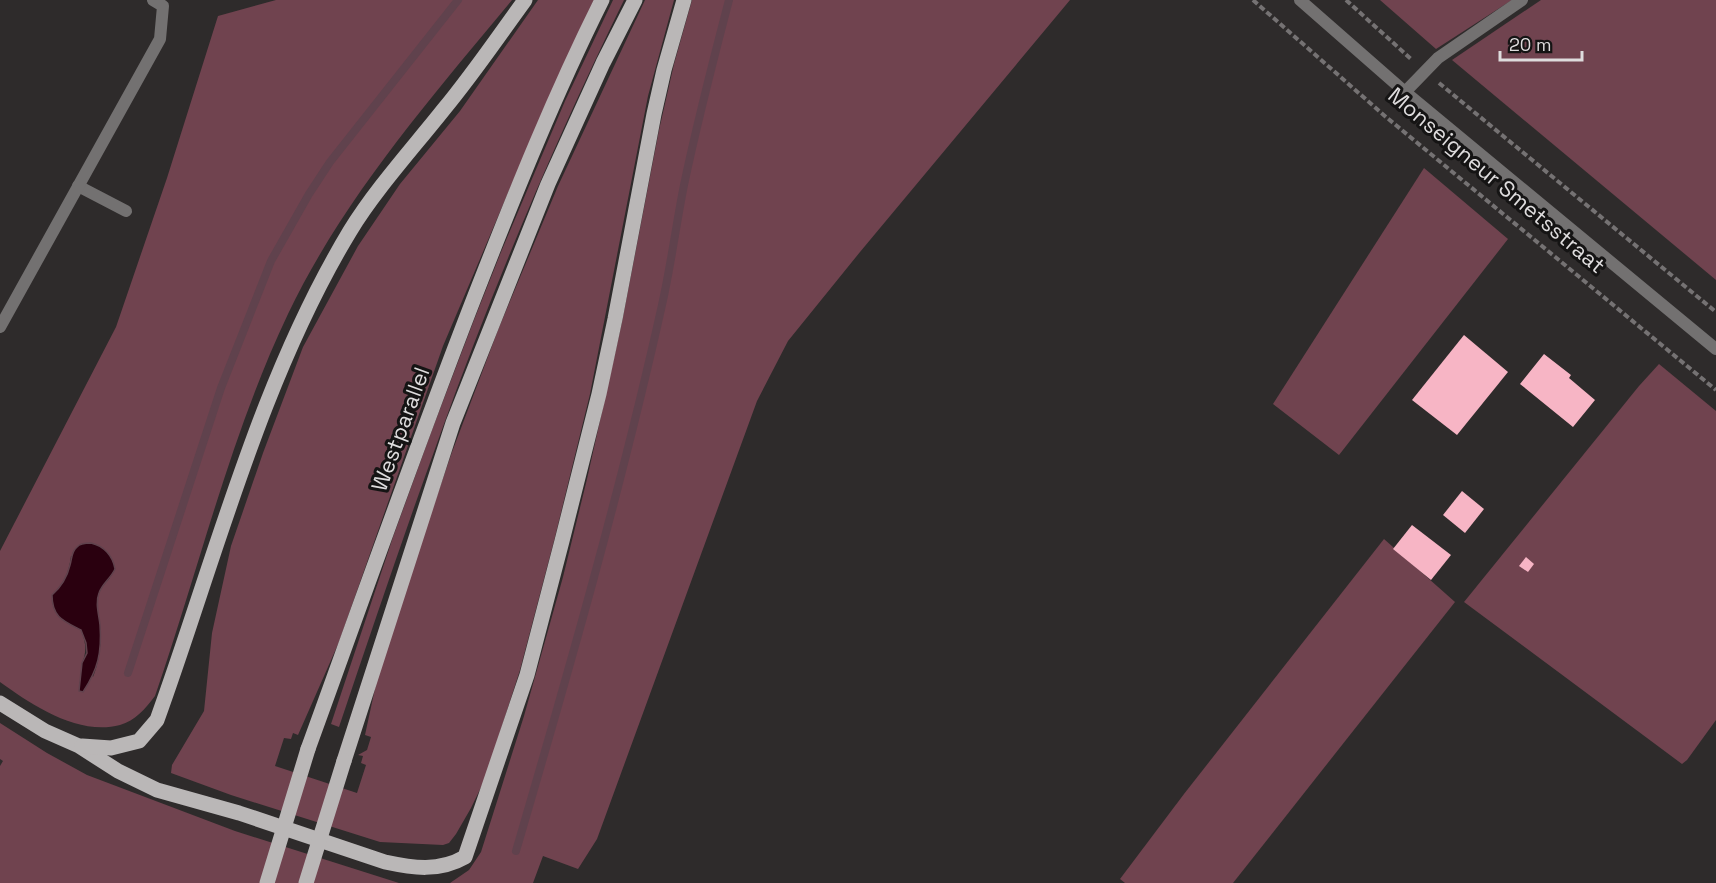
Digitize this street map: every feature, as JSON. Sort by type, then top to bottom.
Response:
[{"type":"main road","points":[[80,746],[111,748],[139,741],[157,720],[248,454],[301,322],[350,230],[465,84],[525,0]]},
{"type":"main road","name":"Westparallel","points":[[267,883],[308,749],[432,407],[524,171],[602,0]]},
{"type":"main road","points":[[306,883],[453,423],[548,184],[603,63],[635,0]]},
{"type":"main road","points":[[0,703],[45,731],[80,746],[118,771],[158,790],[239,813],[385,862],[425,868],[454,864],[465,857],[527,675],[562,541],[615,320],[654,114],[684,0]]},
{"type":"street","points":[[0,327],[160,39],[163,6],[153,0]]},
{"type":"street","name":"Monseigneur Smetsstraat","points":[[1300,0],[1405,92],[1716,349]]},
{"type":"street","points":[[1405,92],[1438,58],[1522,0]]},
{"type":"street","points":[[78,186],[126,211]]},
{"type":"path","name":"Monseigneur Smetsstraat","points":[[1253,0],[1386,117],[1716,390]]},
{"type":"path","name":"Monseigneur Smetsstraat","points":[[1346,0],[1424,70],[1716,312]]},
{"type":"shaded area","points":[[276,0],[512,0],[390,150],[362,189],[310,271],[267,360],[249,407],[155,696],[140,714],[125,723],[104,727],[88,726],[41,709],[0,682],[0,551],[116,327],[167,178],[218,16]],"holes":[[[71,556],[110,578],[98,597],[100,646],[93,677],[82,663],[85,647],[81,630],[60,617],[54,607],[52,595],[60,587],[65,577]]]},
{"type":"shaded area","points":[[538,0],[594,0],[545,106],[443,346],[339,642],[298,735],[293,733],[291,739],[284,738],[275,766],[357,793],[366,765],[361,763],[363,756],[358,755],[367,750],[371,737],[365,735],[382,656],[452,452],[498,330],[558,186],[645,0],[674,0],[648,96],[590,394],[520,670],[485,779],[471,808],[449,843],[443,845],[380,842],[231,795],[171,773],[172,765],[204,711],[212,633],[231,546],[303,347],[358,246],[400,184],[460,111]]},
{"type":"shaded area","points":[[613,0],[624,0],[549,161],[503,270],[427,471],[339,727],[331,724],[393,537],[474,320],[565,101]]},
{"type":"shaded area","points":[[692,0],[1070,0],[788,341],[757,401],[597,839],[578,869],[543,856],[533,883],[450,883],[469,870],[481,852],[524,716],[563,577],[622,322],[659,130]]},
{"type":"shaded area","points":[[1380,0],[1512,0],[1436,49]]},
{"type":"shaded area","points":[[1541,0],[1716,0],[1716,280],[1452,60]]},
{"type":"shaded area","points":[[1424,168],[1508,239],[1339,455],[1273,404]]},
{"type":"shaded area","points":[[1659,364],[1716,411],[1716,720],[1682,764],[1464,602]]},
{"type":"shaded area","points":[[1384,539],[1455,602],[1233,883],[1125,883],[1120,879]]},
{"type":"shaded area","points":[[91,543],[107,552],[115,569],[100,590],[98,597],[99,652],[92,676],[83,692],[79,691],[82,663],[87,653],[86,643],[81,630],[64,621],[56,613],[52,595],[61,585],[69,570],[75,549],[82,544]]},
{"type":"shaded area","points":[[0,723],[87,775],[235,831],[399,883],[0,883],[0,766],[3,761],[0,759]]},
{"type":"building","points":[[1464,335],[1508,372],[1457,435],[1412,400]]},
{"type":"building","points":[[1544,354],[1571,375],[1569,378],[1595,400],[1573,427],[1520,384]]},
{"type":"building","points":[[1462,491],[1484,509],[1465,533],[1443,515]]},
{"type":"building","points":[[1412,525],[1451,555],[1431,580],[1393,549]]},
{"type":"building","points":[[1526,557],[1534,564],[1528,572],[1519,566]]},
{"type":"waterway","points":[[128,673],[221,388],[271,261],[330,162],[458,0]]},
{"type":"waterway","points":[[516,851],[612,511],[665,290],[681,200],[705,92],[729,0]]}]
